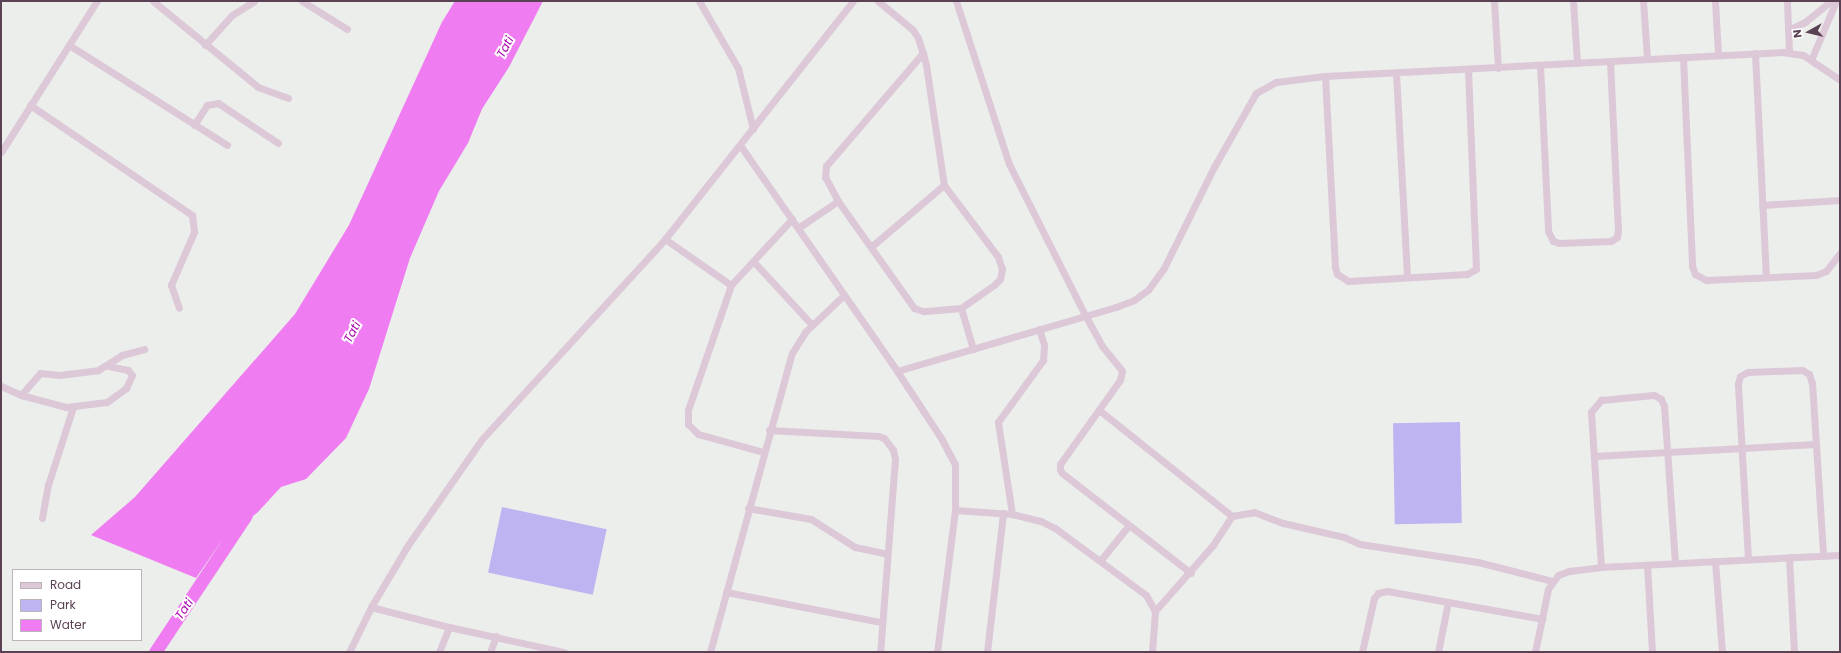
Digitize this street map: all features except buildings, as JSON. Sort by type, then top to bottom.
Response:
[{"type":"street","points":[[1,152],[97,1]]},
{"type":"street","points":[[153,1],[258,87],[288,98]]},
{"type":"street","points":[[205,45],[232,15],[254,1]]},
{"type":"street","points":[[302,1],[347,29]]},
{"type":"street","points":[[699,1],[718,35],[734,58],[742,80],[753,129]]},
{"type":"street","points":[[349,652],[371,607],[408,545],[482,439],[665,239],[853,1]]},
{"type":"street","points":[[878,1],[913,30],[923,53],[944,185],[998,257],[1002,269],[1000,279],[994,285],[961,308],[923,311],[914,308],[872,246],[838,201],[826,181],[826,166],[923,53]]},
{"type":"street","points":[[956,1],[1005,154],[1085,315],[1102,346],[1122,371],[1120,380],[1060,464],[1060,469],[1062,473],[1190,573]]},
{"type":"street","points":[[1494,1],[1498,68]]},
{"type":"street","points":[[1573,1],[1577,63]]},
{"type":"street","points":[[1643,1],[1647,58]]},
{"type":"street","points":[[1715,1],[1718,55]]},
{"type":"street","points":[[1787,1],[1788,52]]},
{"type":"street","points":[[1788,30],[1805,22],[1831,1]]},
{"type":"street","points":[[1812,60],[1836,1]]},
{"type":"street","points":[[69,45],[227,145]]},
{"type":"street","points":[[1755,52],[1766,276]]},
{"type":"street","points":[[897,371],[1128,302],[1148,290],[1164,268],[1214,167],[1256,94],[1276,82],[1325,76],[1468,70],[1755,52],[1788,52],[1812,60],[1840,80]]},
{"type":"street","points":[[1682,57],[1692,266],[1695,274],[1706,280],[1819,274],[1830,267],[1840,254]]},
{"type":"street","points":[[1540,65],[1548,231],[1554,240],[1559,243],[1611,241],[1617,237],[1618,232],[1610,60]]},
{"type":"street","points":[[1325,76],[1329,172],[1337,274],[1348,281],[1467,274],[1476,269],[1468,70]]},
{"type":"street","points":[[1396,73],[1407,277]]},
{"type":"street","points":[[194,125],[207,105],[218,103],[278,143]]},
{"type":"street","points":[[30,105],[192,215],[194,232],[171,285],[179,308]]},
{"type":"street","points":[[740,145],[897,371],[950,452],[956,475],[955,510],[937,652]]},
{"type":"street","points":[[872,246],[944,185]]},
{"type":"street","points":[[1762,205],[1840,200]]},
{"type":"street","points":[[798,228],[838,201]]},
{"type":"street","points":[[763,452],[698,434],[688,424],[688,410],[731,285],[792,220]]},
{"type":"street","points":[[665,239],[731,285]]},
{"type":"street","points":[[753,260],[812,325]]},
{"type":"street","points":[[710,652],[769,430],[792,352],[812,325],[844,295]]},
{"type":"street","points":[[961,308],[973,349]]},
{"type":"street","points":[[1012,514],[998,422],[1043,360],[1044,345],[1039,329]]},
{"type":"street","points":[[20,395],[40,373],[77,374],[108,366],[122,355],[144,349]]},
{"type":"street","points":[[1,386],[20,395],[74,407],[107,402],[126,388],[132,378],[131,372],[108,366]]},
{"type":"street","points":[[1748,559],[1738,384],[1740,376],[1748,372],[1802,370],[1809,374],[1812,383],[1823,556]]},
{"type":"street","points":[[1601,567],[1591,412],[1594,405],[1601,400],[1654,395],[1661,399],[1664,406],[1675,563]]},
{"type":"street","points":[[42,518],[48,485],[74,407]]},
{"type":"street","points":[[1099,410],[1232,516],[1259,513],[1283,523],[1344,537],[1360,544],[1478,562],[1552,581]]},
{"type":"street","points":[[769,430],[878,436],[889,443],[895,459],[881,622],[880,652]]},
{"type":"street","points":[[1594,456],[1742,450],[1816,444]]},
{"type":"street","points":[[748,508],[811,518],[854,548],[887,554]]},
{"type":"street","points":[[955,510],[1012,514],[1041,521],[1055,528],[1146,595],[1155,611],[1152,652]]},
{"type":"street","points":[[986,652],[1003,513]]},
{"type":"street","points":[[1155,611],[1190,573],[1213,545],[1232,516]]},
{"type":"street","points":[[1100,561],[1129,525]]},
{"type":"street","points":[[1535,652],[1548,589],[1552,581],[1569,571],[1601,567],[1840,555]]},
{"type":"street","points":[[1789,557],[1794,652]]},
{"type":"street","points":[[1715,562],[1722,652]]},
{"type":"street","points":[[1646,565],[1652,652]]},
{"type":"street","points":[[1362,652],[1374,598],[1378,593],[1387,591],[1542,619]]},
{"type":"street","points":[[726,592],[881,622]]},
{"type":"street","points":[[1438,652],[1448,602]]},
{"type":"street","points":[[371,607],[449,627],[564,652]]},
{"type":"street","points":[[439,652],[449,627]]},
{"type":"street","points":[[490,652],[496,636]]},
{"type":"green space","points":[[1460,422],[1462,523],[1395,524],[1393,423]]},
{"type":"green space","points":[[502,507],[607,529],[593,595],[488,573]]},
{"type":"water","points":[[455,1],[543,1],[509,67],[482,109],[468,143],[439,191],[410,258],[369,389],[346,438],[306,479],[281,487],[258,512],[221,542],[196,578],[91,535],[135,497],[295,314],[349,225],[442,22]]},
{"type":"waterway","name":"Tati","points":[[155,652],[246,515]]}]
